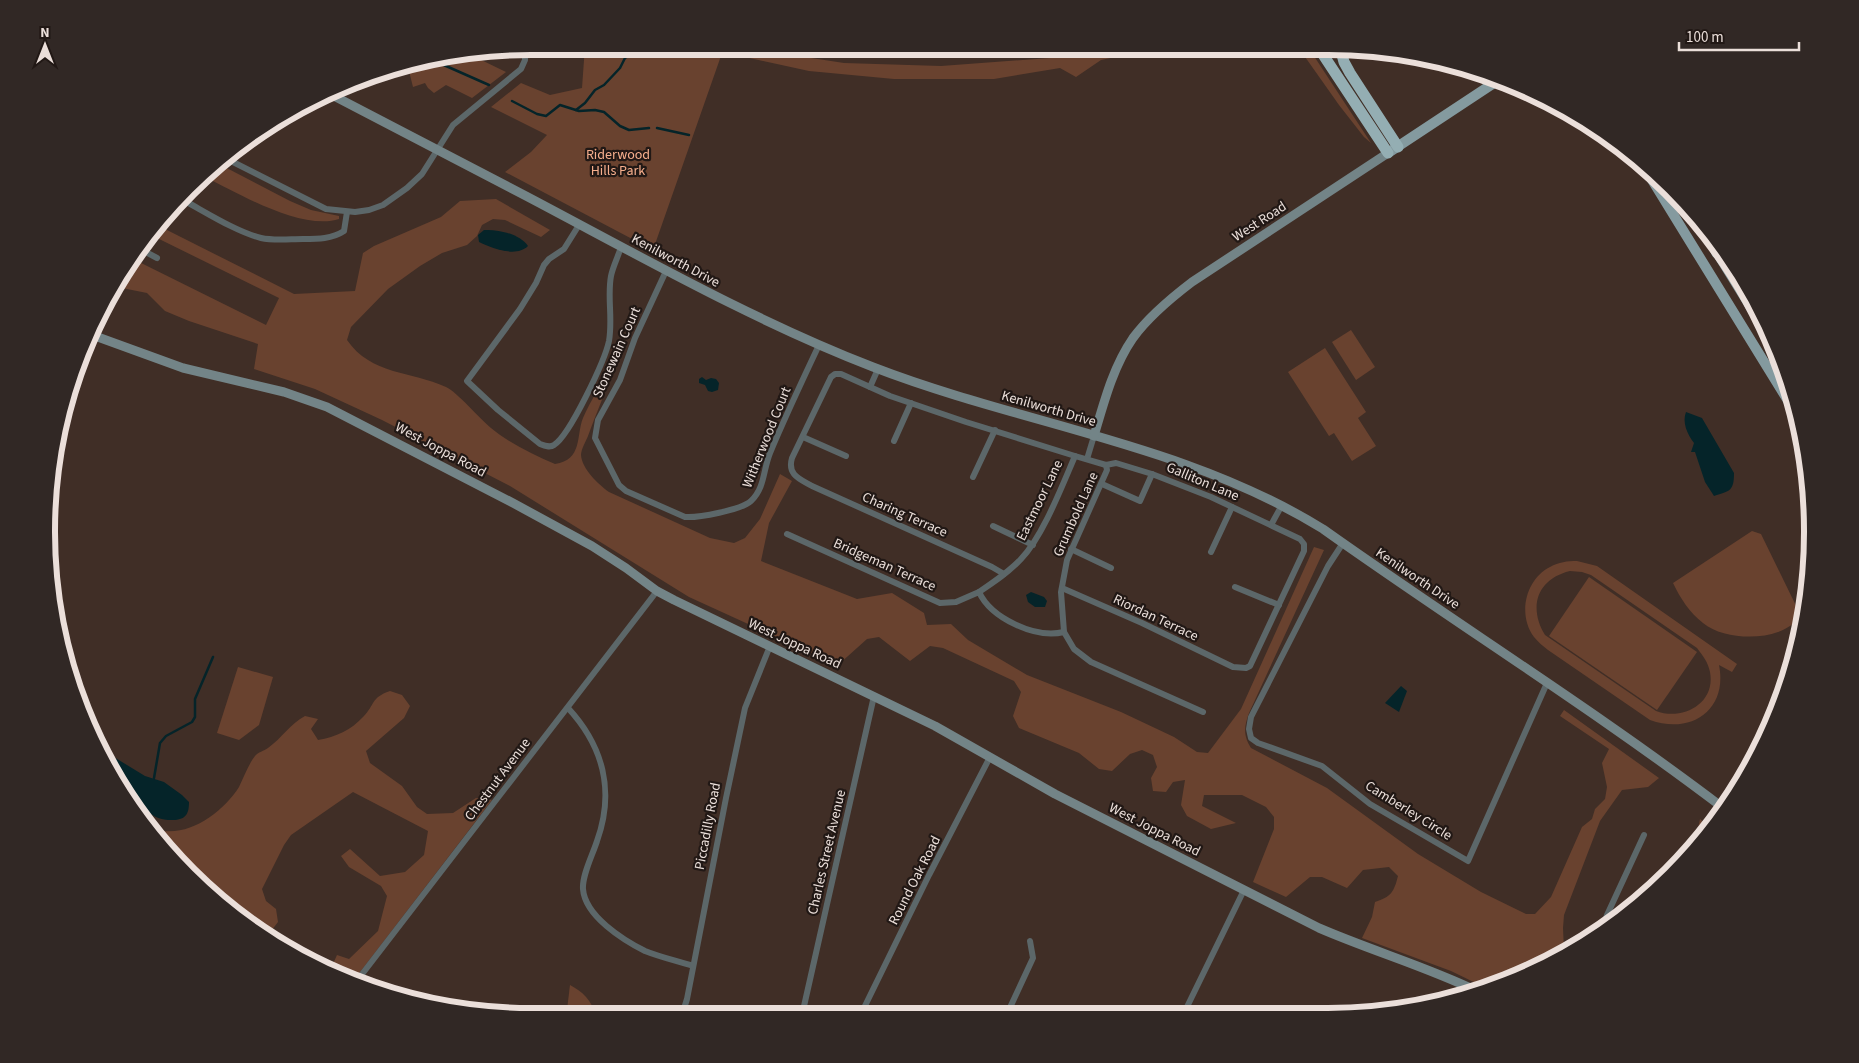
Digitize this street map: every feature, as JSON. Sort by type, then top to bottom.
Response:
[{"type":"highway","points":[[1324,55],[1393,150]]},
{"type":"highway","points":[[1342,55],[1344,62],[1393,150]]},
{"type":"main road","name":"West Road","points":[[1393,150],[1492,84]]},
{"type":"main road","points":[[1657,188],[1784,394]]},
{"type":"street","points":[[231,161],[326,209],[347,212],[369,210],[383,205],[395,198],[422,174],[453,125],[521,69],[525,55]]},
{"type":"street","name":"Kenilworth Drive","points":[[336,97],[666,271],[819,346],[954,395],[1181,462],[1242,486],[1282,505],[1343,543],[1676,772],[1718,804]]},
{"type":"street","name":"West Road","points":[[1094,436],[1112,380],[1127,349],[1149,320],[1164,305],[1192,282],[1393,150]]},
{"type":"street","points":[[188,202],[260,238],[271,239],[336,236],[344,231],[347,212]]},
{"type":"street","points":[[578,225],[564,249],[549,259],[544,265],[536,283],[520,309],[467,381],[498,410],[546,447],[556,444],[575,417],[594,380],[608,344],[612,324],[611,274],[621,247]]},
{"type":"street","points":[[146,251],[157,258]]},
{"type":"street","name":"Stonewain Court","points":[[657,505],[626,491],[619,485],[595,438],[598,420],[620,380],[635,338],[666,271]]},
{"type":"street","name":"West Joppa Road","points":[[97,337],[184,368],[284,392],[327,407],[514,503],[583,541],[626,568],[657,591],[934,726],[1061,798],[1346,940],[1442,975],[1468,987]]},
{"type":"street","name":"Witherwood Court","points":[[657,505],[685,517],[696,518],[748,504],[757,495],[762,485],[770,454],[819,346]]},
{"type":"street","points":[[870,387],[878,369]]},
{"type":"street","name":"Galliton Lane","points":[[803,437],[831,377],[835,374],[840,374],[911,403],[1074,456],[1087,458],[1106,465],[1116,463],[1152,474],[1232,507],[1300,539],[1304,544],[1304,551],[1279,606]]},
{"type":"street","points":[[894,441],[911,403]]},
{"type":"street","points":[[973,477],[995,430]]},
{"type":"street","points":[[1087,458],[1094,436]]},
{"type":"street","points":[[803,437],[846,456]]},
{"type":"street","name":"Charing Terrace","points":[[803,437],[790,463],[790,469],[795,476],[812,486],[1004,574]]},
{"type":"street","name":"Eastmoor Lane","points":[[979,592],[1004,574],[1033,545],[1074,456]]},
{"type":"street","name":"Grumbold Lane","points":[[1064,632],[1061,606],[1064,568],[1102,484],[1107,470],[1106,465]]},
{"type":"street","points":[[1102,484],[1140,501],[1152,474]]},
{"type":"street","points":[[1271,525],[1282,505]]},
{"type":"street","points":[[1211,552],[1232,507]]},
{"type":"street","points":[[993,526],[1033,545]]},
{"type":"street","name":"Bridgeman Terrace","points":[[788,534],[940,603],[956,602],[979,592]]},
{"type":"street","name":"Camberley Circle","points":[[1343,543],[1328,566],[1251,717],[1249,729],[1251,738],[1258,743],[1322,766],[1370,804],[1468,861],[1547,683]]},
{"type":"street","points":[[1071,549],[1111,568]]},
{"type":"street","points":[[1234,587],[1279,606]]},
{"type":"street","name":"Riordan Terrace","points":[[1062,588],[1142,623],[1234,667],[1240,668],[1250,666],[1279,606]]},
{"type":"street","name":"Chestnut Avenue","points":[[360,976],[657,591]]},
{"type":"street","points":[[979,592],[991,609],[1007,620],[1045,634],[1053,635],[1064,632],[1074,648],[1091,662],[1203,712]]},
{"type":"street","name":"Piccadilly Road","points":[[684,1008],[745,708],[770,646]]},
{"type":"street","name":"Charles Street Avenue","points":[[804,1008],[874,696]]},
{"type":"street","points":[[568,708],[588,733],[598,753],[604,772],[606,793],[601,829],[584,879],[583,888],[590,908],[595,916],[631,943],[647,951],[693,966]]},
{"type":"street","name":"Round Oak Road","points":[[864,1008],[929,875],[990,757]]},
{"type":"street","points":[[1606,918],[1644,835]]},
{"type":"street","points":[[1186,1008],[1244,890]]},
{"type":"street","points":[[1011,1008],[1033,958],[1030,941]]},
{"type":"green space","name":"Riderwood Hills Park","points":[[584,55],[721,55],[653,250],[505,172],[531,152],[547,135],[491,107],[521,83],[550,95],[582,88]]},
{"type":"green space","points":[[743,55],[792,55],[844,63],[941,66],[1074,55],[1125,55],[1101,60],[1076,77],[1060,68],[994,79],[894,79],[809,71]]},
{"type":"green space","points":[[1304,55],[1313,55],[1371,143],[1339,105]]},
{"type":"green space","points":[[477,58],[506,72],[472,98],[446,85],[434,93],[425,83],[413,87],[409,71],[469,59]]},
{"type":"green space","points":[[224,167],[290,201],[311,210],[339,216],[339,219],[324,221],[308,220],[290,216],[253,201],[210,180]]},
{"type":"green space","points":[[496,199],[550,230],[541,237],[505,220],[493,219],[482,225],[477,236],[467,245],[442,253],[420,266],[388,289],[351,327],[347,340],[368,360],[392,371],[446,387],[456,394],[486,424],[506,439],[555,464],[564,462],[574,452],[583,418],[597,391],[613,367],[581,455],[587,471],[609,492],[710,538],[734,543],[745,538],[760,519],[780,474],[792,481],[769,523],[761,561],[857,599],[892,593],[924,613],[927,625],[951,624],[968,640],[1027,675],[1121,712],[1174,737],[1197,752],[1208,753],[1241,709],[1314,547],[1324,550],[1249,713],[1245,731],[1251,748],[1327,788],[1418,854],[1481,892],[1526,914],[1535,914],[1551,897],[1582,827],[1592,819],[1595,809],[1605,799],[1607,787],[1602,763],[1609,749],[1560,716],[1564,710],[1659,778],[1648,787],[1622,790],[1600,821],[1564,915],[1564,945],[1510,972],[1478,984],[1451,971],[1362,938],[1372,917],[1375,902],[1388,896],[1395,886],[1398,876],[1389,867],[1363,870],[1347,888],[1322,877],[1310,877],[1286,897],[1253,882],[1274,829],[1274,817],[1266,807],[1242,795],[1204,795],[1202,806],[1236,823],[1211,829],[1187,816],[1181,805],[1185,780],[1173,782],[1166,792],[1153,791],[1151,778],[1157,767],[1153,755],[1142,750],[1130,754],[1112,771],[1099,769],[1079,753],[1019,728],[1013,716],[1021,692],[1014,681],[943,648],[930,646],[910,661],[879,637],[867,639],[838,665],[689,597],[510,486],[382,420],[315,389],[254,369],[258,344],[189,321],[165,311],[147,293],[122,288],[139,262],[266,325],[279,298],[156,237],[164,228],[294,294],[355,291],[363,253],[374,246],[441,217],[460,201]]},
{"type":"green space","points":[[1351,330],[1375,367],[1356,380],[1332,342]]},
{"type":"green space","points":[[1325,348],[1366,412],[1358,418],[1376,446],[1352,461],[1334,433],[1329,436],[1288,372]]},
{"type":"green space","points":[[1752,531],[1761,534],[1798,609],[1795,622],[1769,635],[1750,637],[1719,632],[1703,623],[1694,615],[1673,583]]},
{"type":"green space","points":[[1577,561],[1597,566],[1737,664],[1732,672],[1719,665],[1720,681],[1718,695],[1712,706],[1703,715],[1692,721],[1679,724],[1665,724],[1650,720],[1548,650],[1534,637],[1529,628],[1525,608],[1530,588],[1535,580],[1550,567],[1560,563]],"holes":[[[1570,571],[1591,575],[1697,648],[1707,662],[1710,672],[1708,693],[1702,701],[1695,707],[1676,714],[1656,711],[1545,635],[1537,614],[1537,605],[1543,587],[1559,575]]]},
{"type":"green space","points":[[1589,577],[1697,652],[1657,710],[1549,636]]},
{"type":"green space","points":[[238,667],[273,677],[259,725],[239,740],[217,733]]},
{"type":"green space","points":[[390,691],[402,695],[410,706],[404,718],[366,751],[370,763],[402,786],[417,807],[427,814],[453,813],[476,798],[492,800],[358,975],[333,964],[337,955],[349,959],[378,931],[387,896],[381,886],[349,867],[341,856],[350,849],[380,876],[405,872],[424,855],[428,831],[353,792],[291,835],[284,845],[262,889],[266,901],[276,909],[278,922],[271,931],[241,910],[217,890],[160,830],[177,831],[189,828],[223,807],[239,787],[250,763],[256,755],[273,744],[305,716],[318,719],[311,729],[318,740],[331,737],[358,722],[376,699]]},
{"type":"green space","points":[[1700,819],[1705,823],[1697,833]]},
{"type":"green space","points":[[570,985],[586,997],[593,1008],[567,1008]]},
{"type":"water","points":[[484,230],[496,230],[514,235],[528,246],[523,250],[511,252],[490,247],[479,242],[478,235]]},
{"type":"water","points":[[702,377],[706,380],[716,379],[719,383],[718,390],[708,391],[705,385],[699,383],[699,379]]},
{"type":"water","points":[[1686,412],[1702,418],[1734,473],[1732,487],[1727,491],[1714,496],[1705,482],[1695,452],[1691,452],[1694,443],[1686,428]]},
{"type":"water","points":[[1031,592],[1044,597],[1047,601],[1045,607],[1035,607],[1028,602],[1026,595]]},
{"type":"water","points":[[1401,686],[1407,691],[1399,712],[1385,703]]},
{"type":"water","points":[[111,755],[145,776],[164,782],[182,795],[189,802],[185,817],[166,820],[153,816],[144,807],[126,782]]},
{"type":"waterway","points":[[576,110],[585,103],[595,90],[604,85],[620,68],[625,58],[630,55]]},
{"type":"waterway","points":[[441,64],[489,85]]},
{"type":"waterway","points":[[512,101],[537,114],[546,116],[560,105],[579,111],[595,110],[604,112],[620,126],[629,130],[649,128]]},
{"type":"waterway","points":[[657,128],[689,135]]},
{"type":"waterway","points":[[154,778],[160,743],[166,736],[192,722],[195,717],[195,699],[213,657]]}]
